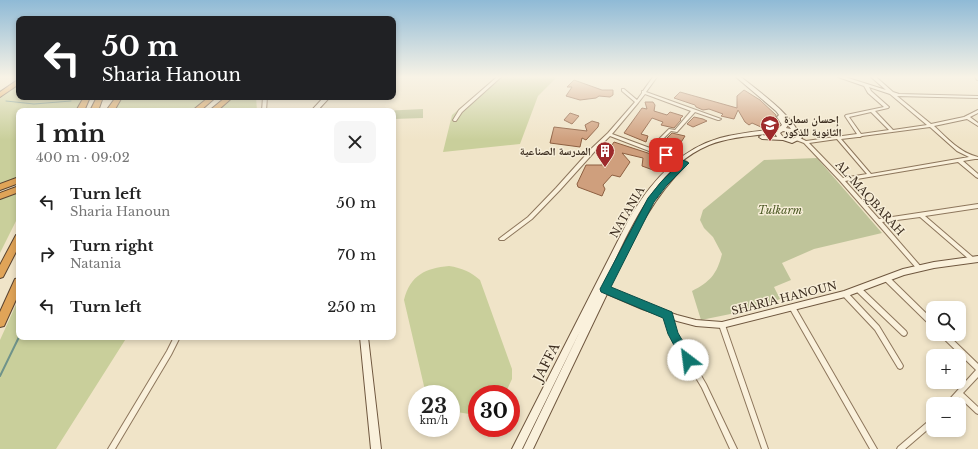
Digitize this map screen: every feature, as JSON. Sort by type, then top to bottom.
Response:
[{"type":"highway","points":[[200,108],[209,100]]},
{"type":"highway","points":[[217,108],[226,100]]},
{"type":"highway","points":[[0,187],[16,185]]},
{"type":"highway","points":[[0,196],[16,186]]},
{"type":"highway","points":[[0,274],[16,242]]},
{"type":"highway","points":[[0,323],[16,288]]},
{"type":"street","points":[[455,120],[460,111],[475,98]]},
{"type":"street","points":[[632,98],[637,102]]},
{"type":"street","points":[[502,239],[530,218],[609,134],[639,98]]},
{"type":"street","points":[[660,98],[720,119]]},
{"type":"street","points":[[757,98],[774,111],[784,123],[778,136],[782,139]]},
{"type":"street","points":[[763,98],[778,110],[799,136],[798,139],[806,142],[930,126],[967,117],[978,111]]},
{"type":"street","points":[[860,136],[847,116],[887,108],[876,98]]},
{"type":"street","points":[[897,98],[961,152],[976,158]]},
{"type":"street","points":[[317,108],[324,100]]},
{"type":"street","points":[[651,149],[670,130],[676,131],[694,110]]},
{"type":"street","points":[[872,111],[892,131]]},
{"type":"street","points":[[967,117],[978,125]]},
{"type":"street","name":"NATANIA","points":[[601,288],[651,200],[695,150],[718,141],[738,136],[780,130],[796,132]]},
{"type":"street","points":[[609,134],[683,162]]},
{"type":"street","name":"NATANIA","points":[[683,162],[704,149],[723,142],[760,137],[792,141],[798,139]]},
{"type":"street","points":[[838,138],[870,175]]},
{"type":"street","name":"AL-MAQBARAH","points":[[806,142],[842,180],[919,268]]},
{"type":"street","points":[[842,180],[976,158]]},
{"type":"street","points":[[959,160],[978,176]]},
{"type":"street","points":[[878,221],[978,206]]},
{"type":"street","points":[[921,214],[976,260]]},
{"type":"street","name":"SHARIA HANOUN","points":[[601,288],[668,315],[696,323],[722,325],[845,294],[898,274],[919,268],[976,260]]},
{"type":"street","points":[[887,279],[926,317]]},
{"type":"street","name":"JAFFA","points":[[517,449],[601,288]]},
{"type":"street","name":"JAFFA","points":[[528,449],[601,288]]},
{"type":"street","points":[[858,289],[904,333]]},
{"type":"street","points":[[845,294],[877,328],[900,366]]},
{"type":"street","points":[[792,307],[874,449]]},
{"type":"street","points":[[668,315],[673,334],[704,386],[734,449]]},
{"type":"street","points":[[722,325],[765,449]]},
{"type":"street","points":[[111,449],[175,340]]},
{"type":"street","points":[[364,340],[376,449]]},
{"type":"street","points":[[950,341],[978,368]]},
{"type":"street","points":[[955,397],[978,372]]},
{"type":"street","points":[[959,393],[978,411]]},
{"type":"street","points":[[900,449],[926,427]]},
{"type":"green space","points":[[0,98],[16,98],[16,100],[84,100],[80,108],[16,108],[16,179],[0,184]]},
{"type":"green space","points":[[472,98],[537,98],[520,144],[443,152],[452,115]]},
{"type":"green space","points":[[120,100],[206,100],[196,108],[116,108]]},
{"type":"green space","points":[[231,100],[256,100],[257,108],[221,108]]},
{"type":"green space","points":[[423,109],[423,118],[396,119],[396,110]]},
{"type":"green space","name":"Tulkarm","points":[[817,158],[882,233],[814,249],[782,263],[791,280],[774,287],[780,299],[755,309],[701,320],[692,291],[712,277],[718,267],[722,254],[713,237],[704,228],[700,220],[703,210],[764,160]]},
{"type":"green space","points":[[16,192],[16,221],[0,253],[0,198]]},
{"type":"green space","points":[[449,266],[458,268],[480,280],[512,369],[512,379],[509,385],[468,385],[468,414],[460,412],[460,385],[424,385],[404,300],[410,284],[420,274]]},
{"type":"green space","points":[[16,305],[16,340],[125,340],[56,449],[0,449],[0,340]]},
{"type":"building","points":[[573,98],[596,98],[596,98],[580,100]]},
{"type":"building","points":[[674,98],[701,98],[737,108],[737,98],[757,98],[776,115],[775,124],[771,127],[761,127],[752,123],[749,125],[745,122],[738,110],[734,119],[721,116],[723,114],[709,109],[703,110],[695,105]]},
{"type":"building","points":[[645,102],[653,102],[655,105],[654,111],[667,115],[670,112],[683,116],[674,128],[661,125],[663,122],[652,118],[641,134],[648,136],[646,142],[624,133],[642,108],[647,109]]},
{"type":"building","points":[[570,113],[579,116],[572,124],[564,120]]},
{"type":"building","points":[[694,117],[707,121],[693,127],[687,124]]},
{"type":"building","points":[[592,121],[599,123],[598,127],[586,140],[582,138],[580,147],[550,143],[554,127],[587,131],[585,125]]},
{"type":"building","points":[[672,133],[685,136],[675,152],[661,144]]},
{"type":"building","name":"المدرسة الصناعية","points":[[614,142],[660,157],[653,170],[642,166],[643,158],[622,153],[630,162],[620,177],[612,175],[603,185],[605,189],[602,196],[578,187],[577,184],[586,165],[602,165],[612,154],[604,151],[607,147],[610,148]]},
{"type":"waterway","points":[[6,101],[34,104],[71,101]]},
{"type":"waterway","points":[[0,376],[18,340]]},
{"type":"place","name":"إحسان سمارة الثانوية للذكور","points":[[770,142]]},
{"type":"place","name":"المدرسة الصناعية","points":[[605,168]]},
{"type":"route","points":[[666,155],[685,163],[656,192],[638,223],[605,289],[645,307],[668,315],[673,334],[688,360]]}]
